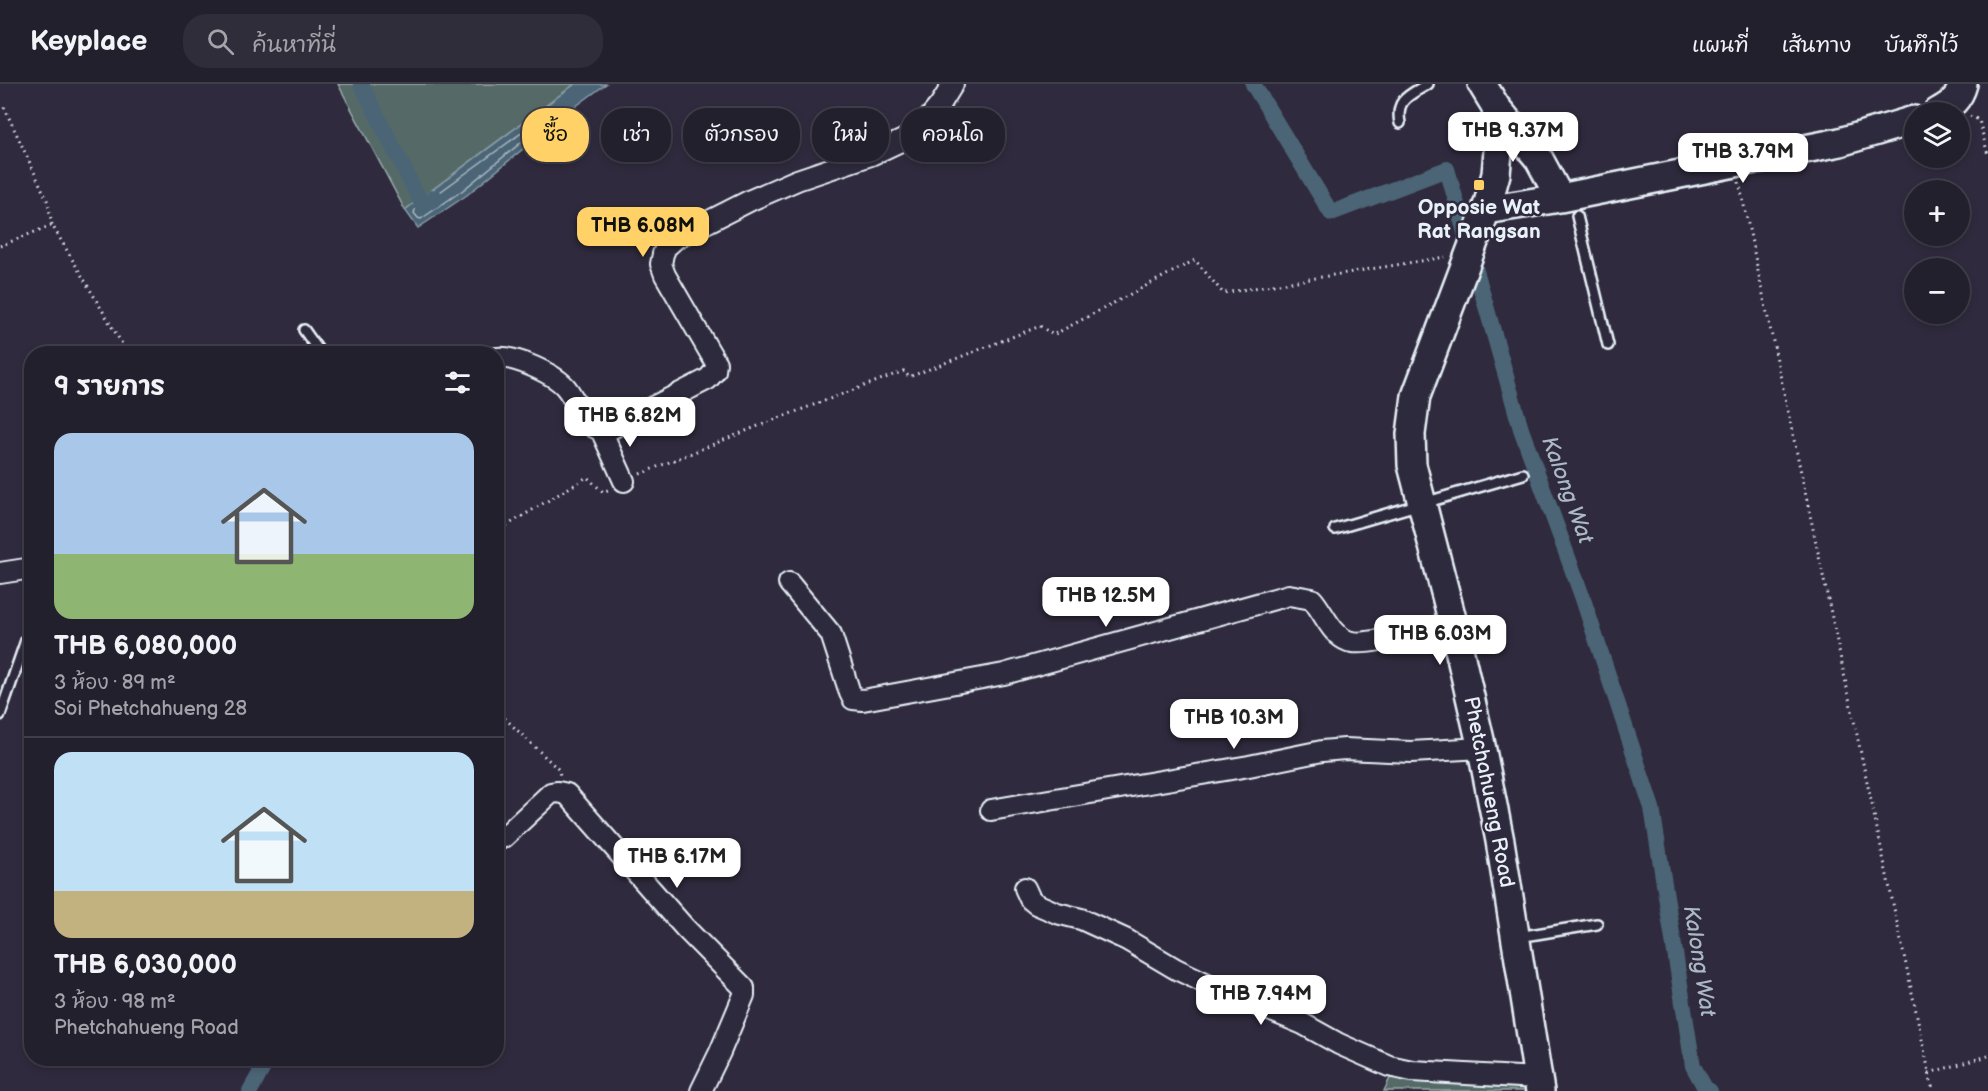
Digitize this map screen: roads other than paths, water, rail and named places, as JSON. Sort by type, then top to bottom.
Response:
[{"type":"main road","name":"Phetchahueng Road","points":[[1482,84],[1496,107],[1499,140],[1496,174],[1486,211],[1416,396],[1411,434],[1412,465],[1454,623],[1482,748],[1500,841],[1539,1084]]},
{"type":"main road","points":[[1952,102],[1959,96],[1963,84]]},
{"type":"main road","points":[[1496,107],[1539,159],[1571,204]]},
{"type":"main road","points":[[1486,211],[1571,204],[1735,162],[1840,142],[1904,123]]},
{"type":"street","points":[[504,358],[512,358],[561,381],[586,420],[593,427],[601,430],[612,428],[708,379],[715,371],[716,363],[665,275],[661,264],[666,247],[676,238],[751,200],[797,180],[871,155],[905,139],[926,122],[953,84]]},
{"type":"street","points":[[601,430],[624,481]]},
{"type":"street","points":[[0,573],[24,569]]},
{"type":"street","points":[[789,583],[831,634],[850,693],[853,699],[863,700],[1004,674],[1289,595],[1312,599],[1325,620],[1340,637],[1348,642],[1371,641],[1454,623]]},
{"type":"street","points":[[991,810],[1249,766],[1322,751],[1345,749],[1411,752],[1482,748]]},
{"type":"street","points":[[504,837],[551,793],[567,794],[686,928],[744,988],[744,995],[701,1091]]},
{"type":"street","points":[[1025,888],[1030,899],[1036,904],[1057,913],[1081,919],[1127,940],[1176,969],[1303,1024],[1339,1044],[1389,1066],[1412,1071],[1539,1084]]},
{"type":"lane","points":[[1400,123],[1398,113],[1402,101],[1428,84]]},
{"type":"lane","points":[[1571,204],[1608,345]]},
{"type":"lane","points":[[304,330],[315,346]]},
{"type":"lane","points":[[1335,529],[1523,474]]},
{"type":"lane","points":[[0,715],[24,646]]},
{"type":"lane","points":[[1516,937],[1597,924]]},
{"type":"water","points":[[575,84],[606,84],[573,108],[543,108]]},
{"type":"water","points":[[522,123],[522,150],[467,195],[418,228],[405,210]]},
{"type":"waterway","points":[[361,84],[423,206],[435,197]]},
{"type":"waterway","name":"Kalong Wat","points":[[1253,84],[1331,213],[1447,169],[1521,429],[1582,596],[1652,808],[1693,1066],[1705,1088],[1710,1091]]},
{"type":"waterway","points":[[250,1091],[264,1066]]},
{"type":"place","name":"Opposie Wat Rat Rangsan","points":[[1479,185]]}]
